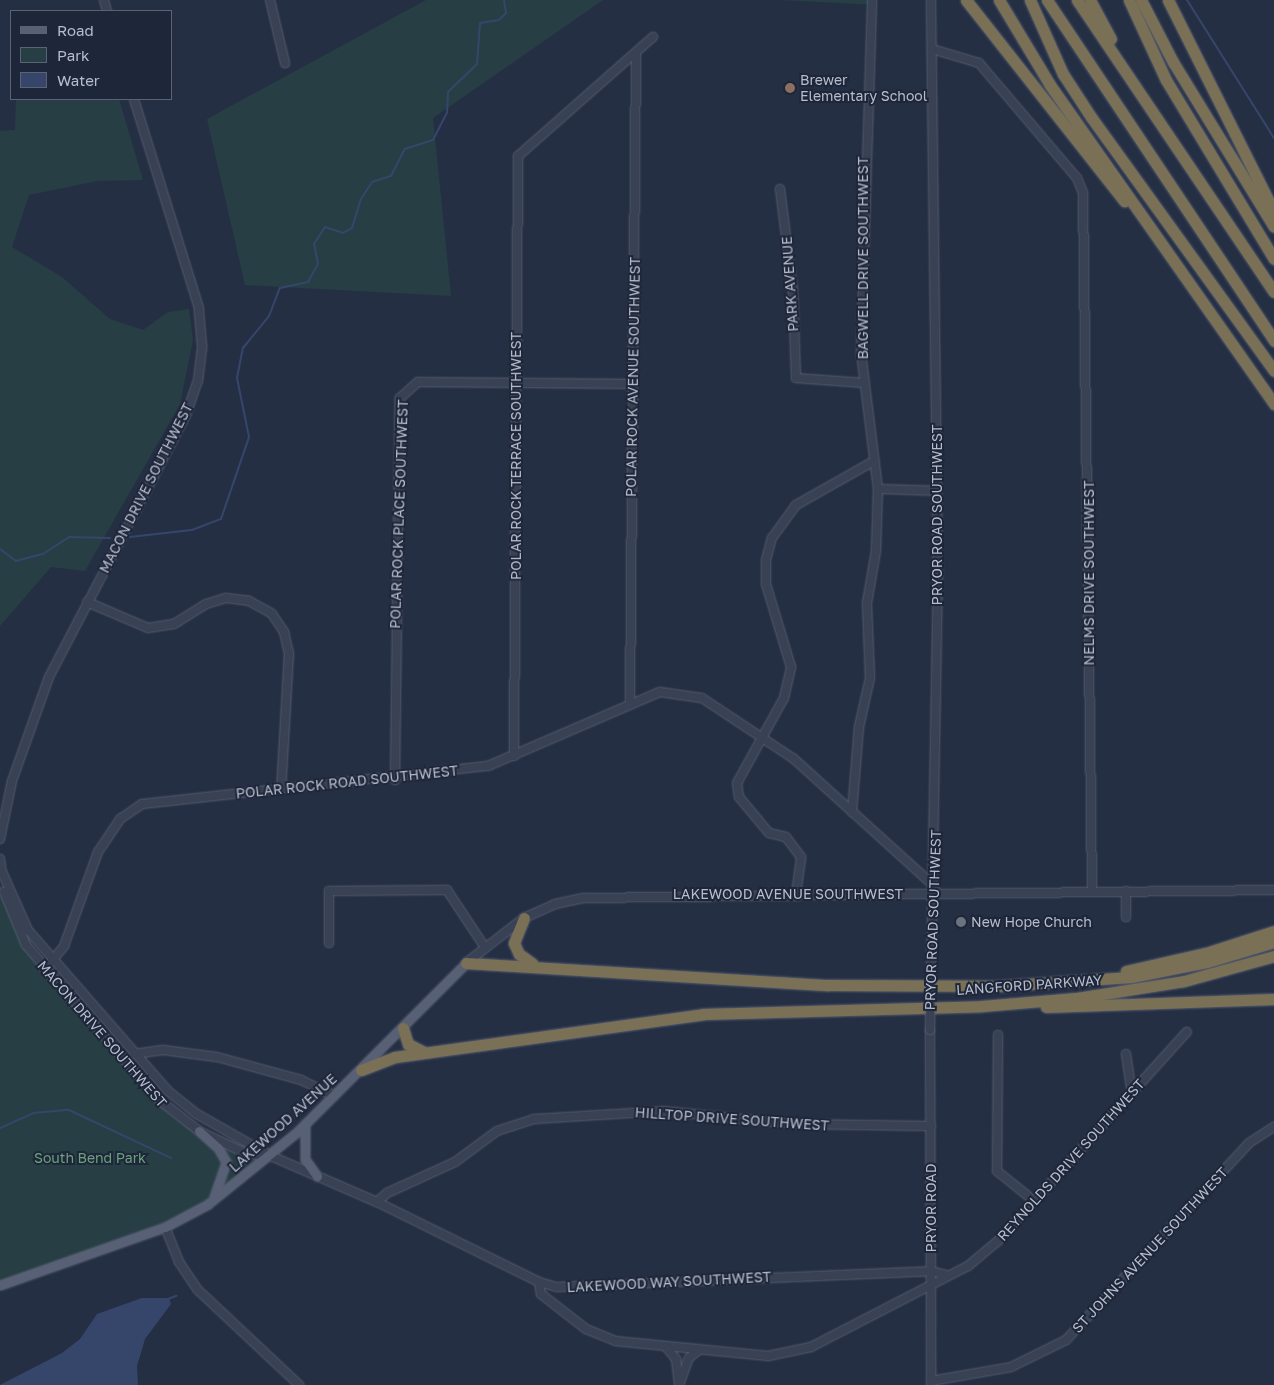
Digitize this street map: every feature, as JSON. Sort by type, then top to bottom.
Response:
[{"type":"highway","points":[[966,0],[1160,245]]},
{"type":"highway","points":[[999,0],[1039,69],[1160,245],[1274,404]]},
{"type":"highway","points":[[1030,0],[1044,37],[1113,151],[1274,371]]},
{"type":"highway","points":[[1047,0],[1274,341]]},
{"type":"highway","points":[[1077,0],[1274,292]]},
{"type":"highway","points":[[1090,0],[1138,89]]},
{"type":"highway","points":[[1129,0],[1166,80],[1274,259]]},
{"type":"highway","points":[[1142,0],[1172,62],[1274,227]]},
{"type":"highway","points":[[1168,0],[1274,212]]},
{"type":"highway","points":[[524,918],[515,947],[533,964]]},
{"type":"highway","points":[[1068,984],[1206,953],[1274,931]]},
{"type":"highway","name":"LANGFORD PARKWAY","points":[[466,963],[533,964],[913,988],[1068,984],[1178,969],[1274,942]]},
{"type":"highway","name":"LANGFORD PARKWAY","points":[[361,1070],[395,1056],[703,1014],[781,1010],[982,1006],[1152,988],[1274,956]]},
{"type":"highway","points":[[982,1006],[1077,1008],[1274,998]]},
{"type":"highway","points":[[403,1028],[408,1044],[424,1052]]},
{"type":"main road","name":"LAKEWOOD AVENUE","points":[[0,1285],[165,1227],[211,1202],[271,1156],[306,1124],[466,963]]},
{"type":"main road","points":[[306,1124],[305,1159],[317,1176]]},
{"type":"main road","points":[[199,1131],[218,1148],[226,1162],[224,1178],[211,1202]]},
{"type":"street","points":[[270,0],[286,63]]},
{"type":"street","name":"BAGWELL DRIVE SOUTHWEST","points":[[852,812],[859,728],[870,678],[867,603],[876,551],[878,489],[861,353],[864,155],[872,0]]},
{"type":"street","name":"PRYOR ROAD SOUTHWEST","points":[[930,1030],[935,890],[937,491],[931,0]]},
{"type":"street","points":[[636,53],[653,37]]},
{"type":"street","name":"NELMS DRIVE SOUTHWEST","points":[[932,49],[979,63],[1077,178],[1083,193],[1092,891]]},
{"type":"street","name":"POLAR ROCK TERRACE SOUTHWEST","points":[[514,756],[518,156],[636,53]]},
{"type":"street","name":"POLAR ROCK AVENUE SOUTHWEST","points":[[630,702],[636,53]]},
{"type":"street","name":"MACON DRIVE SOUTHWEST","points":[[0,839],[24,740],[49,677],[186,415],[201,364],[199,308],[134,100]]},
{"type":"street","name":"PARK AVENUE","points":[[780,190],[793,291],[796,378],[864,382]]},
{"type":"street","name":"POLAR ROCK PLACE SOUTHWEST","points":[[395,780],[400,398],[418,382],[633,384]]},
{"type":"street","points":[[796,894],[801,856],[786,837],[769,833],[739,797],[737,784],[760,736],[784,698],[791,667],[766,584],[772,538],[796,505],[874,461]]},
{"type":"street","points":[[878,489],[937,491]]},
{"type":"street","points":[[87,602],[148,628],[174,624],[206,604],[226,598],[250,601],[272,614],[284,632],[289,654],[281,790]]},
{"type":"street","name":"POLAR ROCK ROAD SOUTHWEST","points":[[45,969],[64,946],[98,852],[128,812],[157,800],[395,780],[488,766],[514,756],[630,702],[660,692],[691,694],[794,759],[935,890]]},
{"type":"street","name":"MACON DRIVE SOUTHWEST","points":[[0,859],[16,927],[45,969],[158,1099],[199,1131],[247,1154],[271,1156]]},
{"type":"street","name":"MACON DRIVE SOUTHWEST","points":[[2,872],[16,911],[54,960],[134,1054],[197,1114],[271,1156]]},
{"type":"street","points":[[329,943],[329,891],[447,890],[484,946]]},
{"type":"street","name":"LAKEWOOD AVENUE SOUTHWEST","points":[[466,963],[484,946],[524,918],[555,904],[584,898],[935,890],[1274,890]]},
{"type":"street","points":[[1126,891],[1126,917]]},
{"type":"street","name":"PRYOR ROAD","points":[[930,1030],[931,1383]]},
{"type":"street","name":"REYNOLDS DRIVE SOUTHWEST","points":[[946,1274],[968,1266],[1034,1201],[1187,1032]]},
{"type":"street","points":[[998,1035],[997,1171],[1034,1201]]},
{"type":"street","points":[[134,1054],[163,1050],[217,1057],[301,1080],[334,1096]]},
{"type":"street","points":[[1126,1054],[1132,1094]]},
{"type":"street","name":"HILLTOP DRIVE SOUTHWEST","points":[[377,1202],[386,1193],[455,1162],[496,1131],[534,1119],[663,1111],[794,1124],[931,1126]]},
{"type":"street","name":"ST JOHNS AVENUE SOUTHWEST","points":[[931,1383],[1011,1367],[1066,1340],[1249,1143],[1274,1127]]},
{"type":"street","name":"LAKEWOOD WAY SOUTHWEST","points":[[271,1156],[377,1202],[539,1282],[562,1287],[931,1271],[946,1274]]},
{"type":"street","points":[[165,1227],[179,1262],[198,1290],[299,1385]]},
{"type":"street","points":[[539,1282],[541,1294],[592,1332],[615,1341],[699,1350],[790,1354],[931,1289],[946,1274]]},
{"type":"street","points":[[666,1347],[676,1359],[679,1385]]},
{"type":"street","points":[[679,1385],[688,1358],[699,1350]]},
{"type":"green space","points":[[426,0],[603,0],[433,118],[451,296],[245,285],[207,119]]},
{"type":"green space","points":[[780,0],[876,0],[877,5]]},
{"type":"green space","points":[[16,100],[119,100],[143,180],[97,181],[29,195],[12,247],[62,277],[110,319],[143,330],[168,312],[189,309],[193,340],[180,404],[85,571],[51,567],[0,626],[0,131],[15,130]]},
{"type":"green space","name":"South Bend Park","points":[[0,884],[45,969],[184,1122],[271,1156],[165,1227],[0,1288]]},
{"type":"water","points":[[142,1298],[169,1298],[171,1304],[145,1339],[137,1366],[138,1385],[0,1385],[62,1353],[80,1339],[97,1314]]},
{"type":"waterway","points":[[130,537],[192,530],[221,519],[249,437],[237,378],[243,348],[269,316],[280,288],[308,282],[318,264],[314,244],[325,227],[343,233],[352,228],[361,199],[372,182],[391,176],[405,149],[433,140],[447,113],[448,92],[477,64],[480,23],[499,20],[506,13],[504,0]]},
{"type":"waterway","points":[[1187,0],[1274,138]]},
{"type":"waterway","points":[[0,549],[16,561],[43,554],[69,537],[110,538]]},
{"type":"waterway","points":[[0,1128],[33,1113],[69,1110],[171,1158]]},
{"type":"waterway","points":[[168,1299],[176,1296]]},
{"type":"place","name":"Brewer Elementary School","points":[[790,88]]},
{"type":"place","name":"New Hope Church","points":[[961,922]]}]
